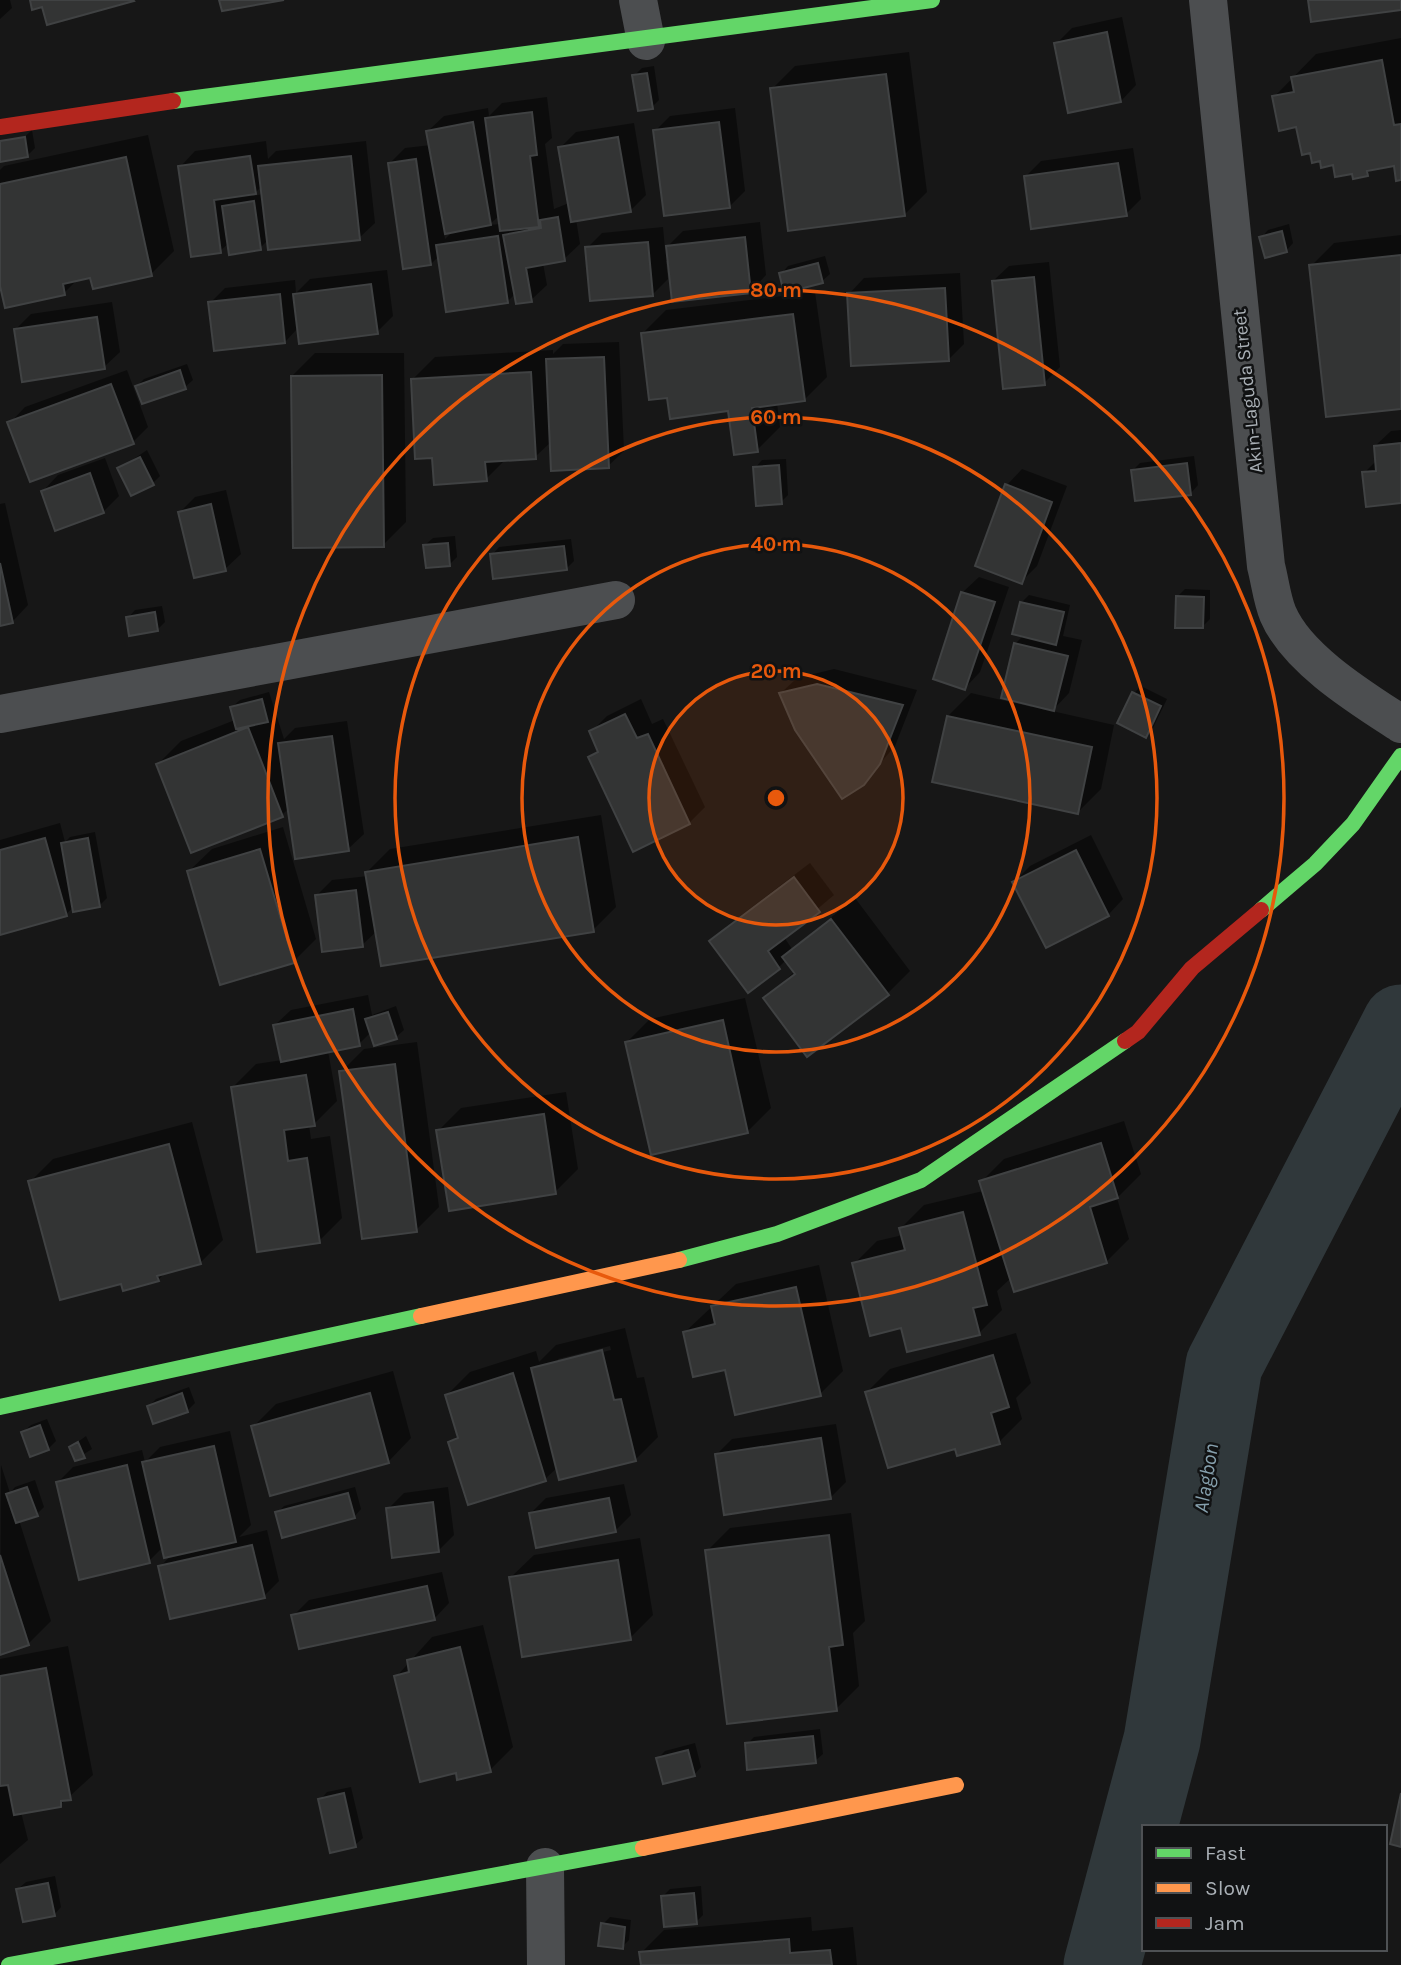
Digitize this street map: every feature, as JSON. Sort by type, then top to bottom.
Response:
[{"type":"street","points":[[638,0],[646,41]]},
{"type":"street","points":[[0,127],[160,101],[646,41],[932,0]]},
{"type":"street","name":"Akin-Laguda Street","points":[[1208,0],[1266,566],[1278,614],[1301,647],[1341,685],[1401,724]]},
{"type":"street","points":[[0,714],[616,600]]},
{"type":"street","points":[[0,1407],[684,1258],[777,1234],[921,1180],[1138,1032],[1192,968],[1315,863],[1353,824],[1401,755]]},
{"type":"street","points":[[9,1965],[544,1867],[956,1785]]},
{"type":"street","points":[[544,1867],[546,1965]]},
{"type":"building","points":[[30,0],[134,1],[47,25],[42,7],[32,10]]},
{"type":"building","points":[[219,0],[284,0],[222,11]]},
{"type":"building","points":[[1308,0],[1401,0],[1401,10],[1311,22]]},
{"type":"building","points":[[1107,32],[1121,102],[1068,113],[1054,43]]},
{"type":"building","points":[[1382,60],[1394,125],[1401,124],[1401,180],[1396,181],[1394,166],[1367,171],[1368,176],[1353,179],[1352,174],[1335,177],[1333,165],[1321,168],[1320,161],[1312,163],[1310,153],[1302,155],[1296,127],[1279,131],[1272,96],[1294,92],[1291,77]]},
{"type":"building","points":[[647,73],[653,109],[638,111],[632,75]]},
{"type":"building","points":[[886,74],[905,216],[788,231],[770,88]]},
{"type":"building","points":[[532,112],[537,155],[530,156],[539,227],[500,231],[485,118]]},
{"type":"building","points":[[473,122],[491,225],[445,234],[426,131]]},
{"type":"building","points":[[719,122],[730,208],[664,216],[653,130]]},
{"type":"building","points":[[25,137],[28,157],[0,162],[0,141]]},
{"type":"building","points":[[618,137],[631,212],[571,222],[558,147]]},
{"type":"building","points":[[250,156],[256,194],[214,200],[221,253],[191,257],[178,166]]},
{"type":"building","points":[[351,156],[360,240],[268,250],[258,166]]},
{"type":"building","points":[[126,157],[152,276],[93,289],[90,278],[63,284],[65,295],[5,308],[0,286],[0,184]]},
{"type":"building","points":[[416,159],[431,265],[403,269],[388,163]]},
{"type":"building","points":[[1118,163],[1127,216],[1031,229],[1024,176]]},
{"type":"building","points":[[254,201],[261,250],[229,255],[222,206]]},
{"type":"building","points":[[558,217],[565,261],[526,268],[532,302],[516,304],[503,235],[541,228],[540,220]]},
{"type":"building","points":[[1282,231],[1287,252],[1265,258],[1259,237]]},
{"type":"building","points":[[498,236],[508,303],[446,312],[436,245]]},
{"type":"building","points":[[745,237],[751,293],[672,302],[666,246]]},
{"type":"building","points":[[648,242],[653,296],[590,301],[585,247]]},
{"type":"building","points":[[1401,255],[1401,409],[1326,417],[1309,265]]},
{"type":"building","points":[[818,263],[823,283],[784,293],[779,273]]},
{"type":"building","points":[[1034,277],[1045,385],[1003,389],[992,281]]},
{"type":"building","points":[[371,284],[378,334],[299,344],[293,294]]},
{"type":"building","points":[[945,288],[949,361],[851,366],[847,293]]},
{"type":"building","points":[[280,294],[285,343],[214,351],[208,302]]},
{"type":"building","points":[[793,314],[805,401],[752,408],[758,452],[734,455],[728,411],[670,419],[667,398],[649,400],[641,333]]},
{"type":"building","points":[[97,317],[105,369],[22,382],[14,329]]},
{"type":"building","points":[[604,357],[609,468],[551,471],[546,359]]},
{"type":"building","points":[[180,370],[186,389],[142,404],[135,386]]},
{"type":"building","points":[[531,372],[536,459],[485,462],[487,481],[434,485],[432,458],[415,459],[411,379]]},
{"type":"building","points":[[382,375],[384,547],[293,548],[291,376]]},
{"type":"building","points":[[111,384],[134,444],[30,482],[7,422]]},
{"type":"building","points":[[1401,443],[1401,503],[1366,507],[1362,472],[1376,471],[1374,446]]},
{"type":"building","points":[[140,457],[154,485],[131,496],[117,468]]},
{"type":"building","points":[[1187,463],[1191,495],[1135,501],[1131,470]]},
{"type":"building","points":[[779,465],[782,504],[756,506],[753,467]]},
{"type":"building","points":[[90,473],[104,513],[55,531],[41,491]]},
{"type":"building","points":[[1005,484],[1052,502],[1022,584],[975,566]]},
{"type":"building","points":[[211,504],[226,571],[194,578],[178,512]]},
{"type":"building","points":[[448,543],[450,566],[426,568],[423,545]]},
{"type":"building","points":[[564,546],[567,570],[493,579],[490,554]]},
{"type":"building","points":[[0,563],[13,623],[0,626]]},
{"type":"building","points":[[961,592],[995,602],[965,690],[933,679]]},
{"type":"building","points":[[1176,596],[1204,597],[1203,628],[1175,628]]},
{"type":"building","points":[[1020,602],[1064,612],[1056,645],[1012,634]]},
{"type":"building","points":[[155,612],[158,631],[129,636],[126,617]]},
{"type":"building","points":[[1014,643],[1068,656],[1054,711],[1001,698]]},
{"type":"building","points":[[817,684],[903,705],[880,764],[864,785],[842,799],[795,730],[779,693]]},
{"type":"building","points":[[1132,692],[1161,706],[1146,738],[1117,723]]},
{"type":"building","points":[[262,699],[268,722],[236,729],[230,707]]},
{"type":"building","points":[[625,714],[637,738],[648,734],[690,824],[633,852],[588,757],[598,752],[589,731]]},
{"type":"building","points":[[947,716],[1092,747],[1078,814],[932,782]]},
{"type":"building","points":[[248,727],[283,817],[191,853],[156,764]]},
{"type":"building","points":[[332,736],[349,851],[295,859],[278,743]]},
{"type":"building","points":[[578,837],[594,932],[381,966],[365,872]]},
{"type":"building","points":[[45,838],[67,916],[0,935],[0,850]]},
{"type":"building","points":[[88,838],[100,907],[73,912],[61,843]]},
{"type":"building","points":[[260,849],[294,963],[220,985],[187,871]]},
{"type":"building","points":[[1076,850],[1109,916],[1046,948],[1012,882]]},
{"type":"building","points":[[794,877],[820,912],[768,951],[780,969],[748,993],[709,941]]},
{"type":"building","points":[[356,890],[363,947],[322,952],[315,895]]},
{"type":"building","points":[[831,919],[889,995],[807,1057],[763,998],[795,974],[782,957]]},
{"type":"building","points":[[353,1009],[360,1046],[281,1062],[273,1025]]},
{"type":"building","points":[[388,1012],[397,1039],[374,1046],[365,1019]]},
{"type":"building","points":[[723,1020],[748,1133],[651,1155],[625,1042]]},
{"type":"building","points":[[395,1064],[417,1232],[362,1239],[339,1071]]},
{"type":"building","points":[[306,1075],[315,1126],[284,1130],[288,1161],[307,1158],[320,1243],[257,1252],[231,1087]]},
{"type":"building","points":[[544,1114],[556,1194],[449,1211],[436,1130]]},
{"type":"building","points":[[1101,1143],[1118,1198],[1090,1207],[1107,1263],[1014,1292],[979,1181]]},
{"type":"building","points":[[169,1144],[201,1264],[157,1276],[159,1281],[123,1291],[121,1284],[60,1300],[28,1181]]},
{"type":"building","points":[[963,1212],[987,1305],[973,1308],[980,1335],[907,1352],[901,1328],[870,1336],[852,1263],[905,1250],[899,1228]]},
{"type":"building","points":[[796,1287],[821,1396],[735,1415],[725,1370],[693,1377],[683,1332],[715,1324],[711,1306]]},
{"type":"building","points":[[602,1350],[614,1400],[621,1399],[636,1461],[559,1480],[531,1368]]},
{"type":"building","points":[[993,1355],[1009,1407],[991,1413],[1000,1444],[957,1456],[955,1449],[888,1468],[865,1392]]},
{"type":"building","points":[[513,1373],[546,1481],[468,1505],[448,1442],[458,1438],[445,1395]]},
{"type":"building","points":[[182,1393],[188,1412],[153,1424],[147,1406]]},
{"type":"building","points":[[370,1393],[389,1463],[270,1496],[251,1426]]},
{"type":"building","points":[[40,1425],[49,1450],[30,1457],[21,1432]]},
{"type":"building","points":[[821,1438],[831,1499],[724,1515],[715,1454]]},
{"type":"building","points":[[78,1442],[85,1458],[75,1461],[69,1447]]},
{"type":"building","points":[[214,1446],[236,1542],[164,1558],[142,1462]]},
{"type":"building","points":[[127,1465],[150,1563],[79,1580],[56,1482]]},
{"type":"building","points":[[27,1487],[38,1516],[16,1523],[6,1494]]},
{"type":"building","points":[[348,1493],[355,1518],[282,1538],[275,1512]]},
{"type":"building","points":[[609,1498],[616,1532],[536,1548],[529,1513]]},
{"type":"building","points":[[433,1502],[439,1552],[392,1558],[386,1508]]},
{"type":"building","points":[[829,1535],[843,1645],[829,1647],[837,1711],[727,1724],[705,1550]]},
{"type":"building","points":[[252,1545],[265,1598],[170,1619],[158,1566]]},
{"type":"building","points":[[0,1555],[29,1645],[0,1655]]},
{"type":"building","points":[[618,1560],[631,1640],[522,1657],[509,1577]]},
{"type":"building","points":[[427,1586],[435,1620],[299,1649],[291,1615]]},
{"type":"building","points":[[460,1647],[491,1772],[457,1780],[456,1773],[420,1782],[394,1676],[409,1672],[407,1660]]},
{"type":"building","points":[[46,1668],[71,1800],[61,1801],[61,1807],[14,1815],[8,1785],[0,1786],[0,1676]]},
{"type":"building","points":[[813,1736],[816,1763],[747,1770],[745,1743]]},
{"type":"building","points":[[688,1750],[695,1776],[663,1784],[656,1758]]},
{"type":"building","points":[[344,1793],[356,1847],[330,1853],[318,1799]]},
{"type":"building","points":[[1401,1793],[1401,1847],[1390,1844]]},
{"type":"building","points":[[48,1883],[55,1916],[23,1922],[16,1889]]},
{"type":"building","points":[[694,1893],[697,1924],[664,1927],[661,1896]]},
{"type":"building","points":[[601,1923],[625,1927],[623,1949],[598,1946]]},
{"type":"building","points":[[789,1939],[790,1953],[830,1950],[832,1965],[641,1965],[639,1952]]},
{"type":"waterway","name":"Alagbon","points":[[1102,1965],[1162,1740],[1224,1365],[1401,1023]]},
{"type":"traffic: fast","points":[[173,101],[932,0]]},
{"type":"traffic: fast","points":[[1261,910],[1315,864],[1353,824],[1401,756]]},
{"type":"traffic: fast","points":[[679,1260],[777,1234],[921,1180],[1125,1041]]},
{"type":"traffic: fast","points":[[0,1407],[421,1316]]},
{"type":"traffic: fast","points":[[9,1965],[643,1848]]},
{"type":"traffic: slow","points":[[421,1316],[679,1260]]},
{"type":"traffic: slow","points":[[643,1848],[956,1785]]},
{"type":"traffic: jam","points":[[0,127],[173,101]]},
{"type":"traffic: jam","points":[[1125,1041],[1138,1032],[1192,968],[1261,910]]}]
